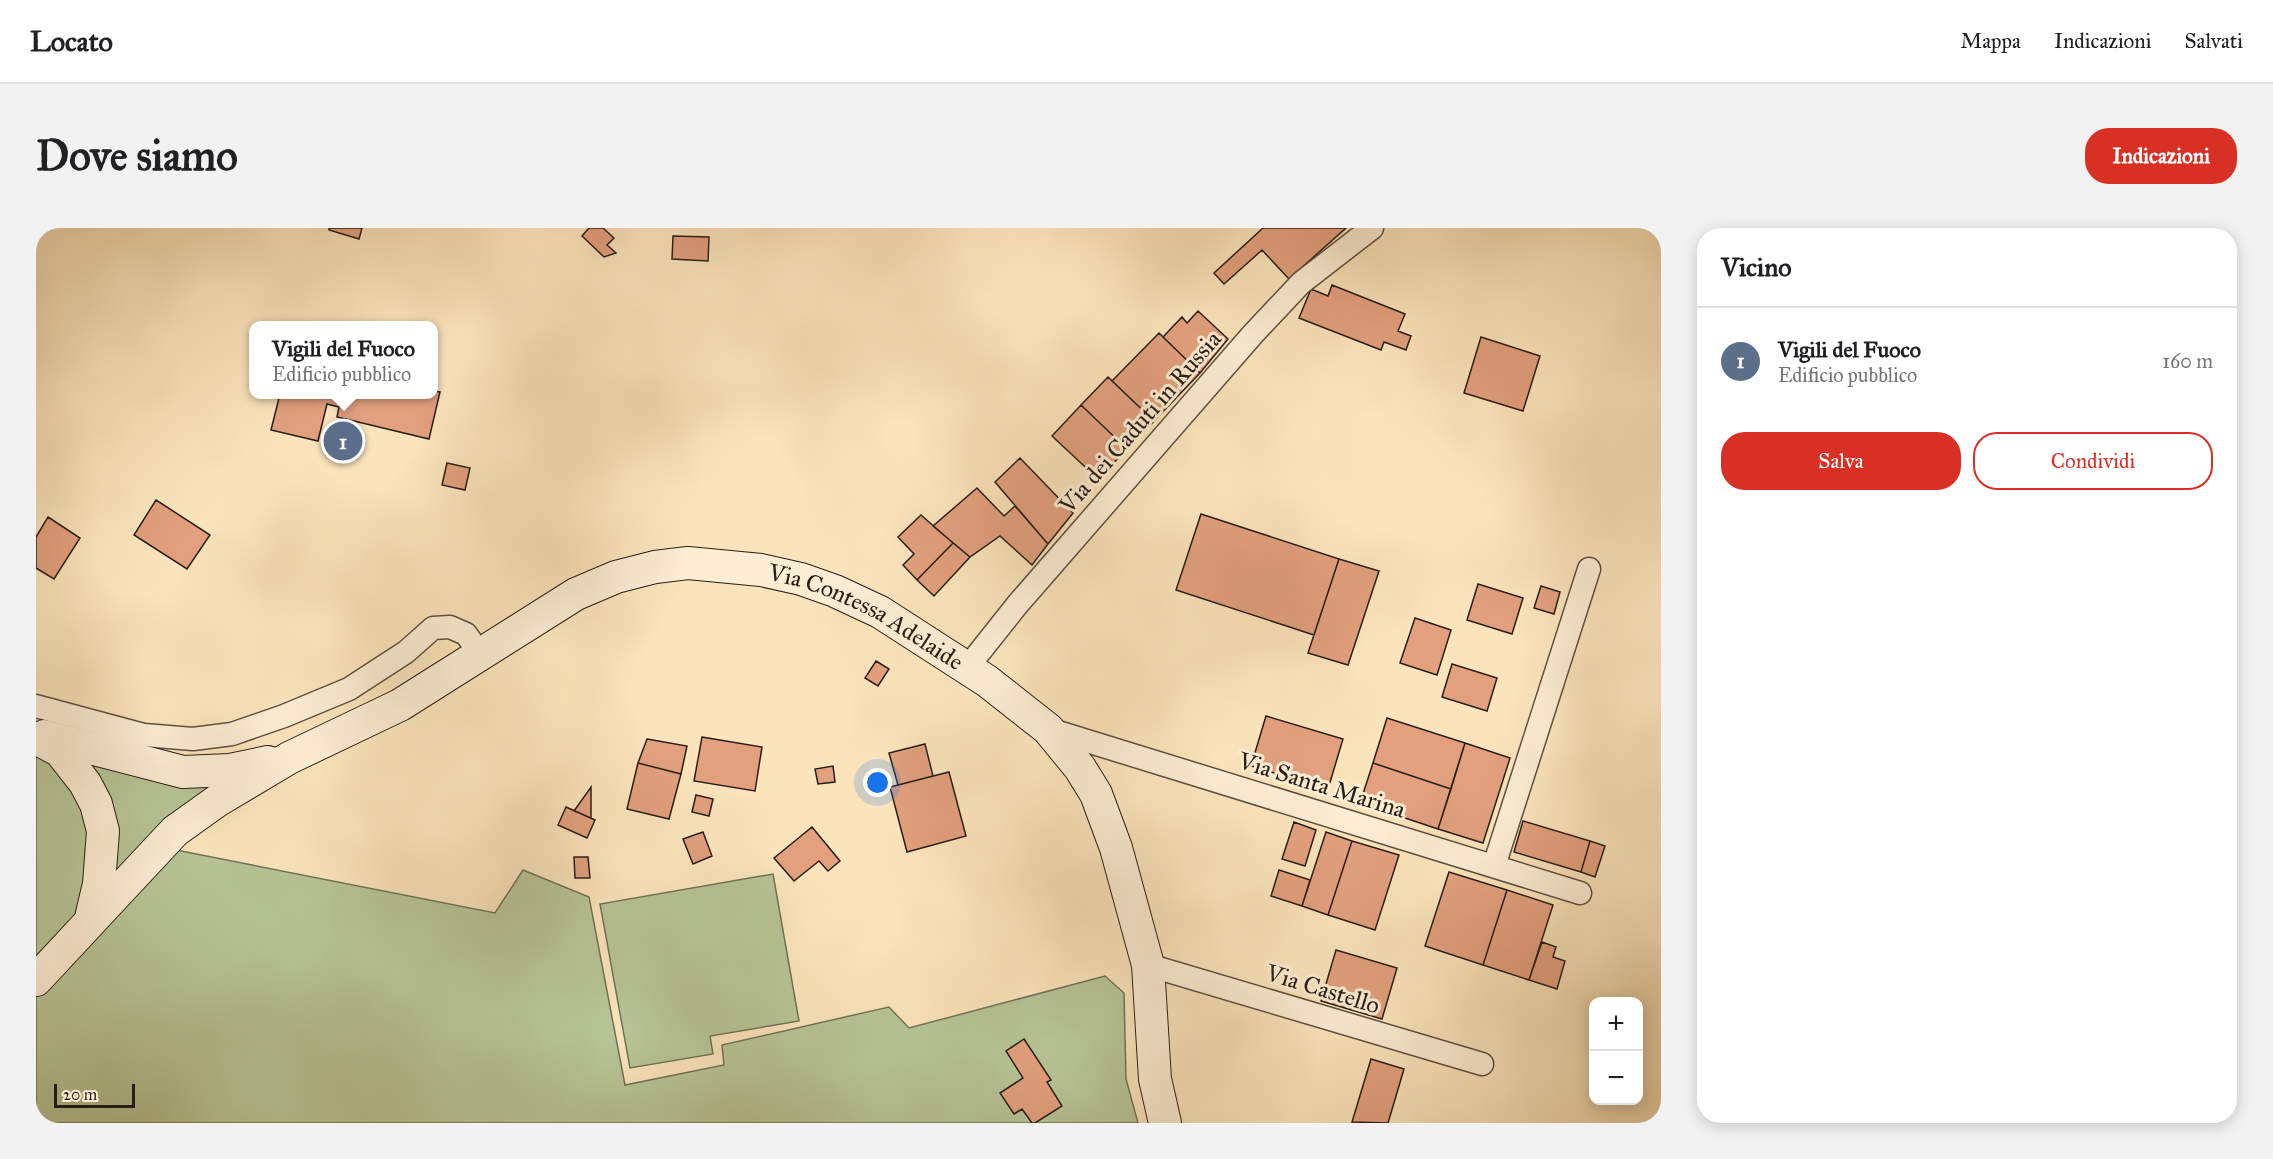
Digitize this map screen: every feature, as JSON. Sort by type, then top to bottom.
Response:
[{"type":"street","name":"Via dei Caduti in Russia","points":[[967,668],[1025,596],[1253,334],[1301,283],[1372,228]]},
{"type":"street","name":"Via Contessa Adelaide","points":[[289,758],[400,705],[576,594],[616,577],[655,567],[688,563],[761,570],[801,579],[835,591],[880,612],[987,681],[1048,729],[1080,768],[1096,794],[1116,848],[1148,965],[1155,1079],[1165,1123]]},
{"type":"street","points":[[1494,866],[1589,569]]},
{"type":"street","points":[[36,706],[144,735],[192,739],[232,734],[284,716],[349,689],[406,652],[433,628],[450,627],[466,634],[480,654]]},
{"type":"street","name":"Via Santa Marina","points":[[1048,729],[1580,893]]},
{"type":"street","points":[[36,734],[183,772],[230,770],[289,758]]},
{"type":"street","points":[[36,738],[60,751],[85,783],[96,804],[103,831],[99,884],[90,922]]},
{"type":"street","points":[[36,980],[176,831],[217,801],[289,758]]},
{"type":"street","name":"Via Castello","points":[[1148,965],[1482,1064]]},
{"type":"green space","points":[[36,752],[45,757],[82,803],[91,853],[78,914],[36,960]]},
{"type":"green space","points":[[83,757],[227,784],[106,894]]},
{"type":"green space","points":[[176,850],[495,913],[523,870],[589,897],[625,1085],[724,1065],[722,1045],[889,1007],[909,1028],[1105,976],[1124,993],[1126,1079],[1138,1123],[36,1123],[36,996]]},
{"type":"green space","points":[[773,874],[799,1021],[710,1036],[713,1054],[630,1068],[600,904]]},
{"type":"building","points":[[329,228],[362,228],[359,239],[329,230]]},
{"type":"building","points":[[589,228],[603,228],[614,238],[607,245],[616,253],[604,257],[582,236]]},
{"type":"building","points":[[1263,228],[1346,228],[1289,279],[1262,250],[1224,284],[1214,273]]},
{"type":"building","points":[[673,236],[709,237],[708,261],[672,259]]},
{"type":"building","points":[[1332,285],[1405,314],[1398,331],[1411,336],[1406,350],[1384,342],[1381,350],[1299,318],[1311,289],[1328,296]]},
{"type":"building","points":[[1198,311],[1228,339],[1200,373],[1163,337],[1182,317],[1187,323]]},
{"type":"building","points":[[1159,333],[1200,373],[1154,421],[1112,381]]},
{"type":"building","points":[[1481,337],[1540,356],[1523,411],[1464,393]]},
{"type":"building","points":[[1108,377],[1154,421],[1127,449],[1081,405]]},
{"type":"building","points":[[438,392],[440,392],[429,439],[337,417],[339,407],[327,404],[318,441],[271,430],[279,399],[438,399]]},
{"type":"building","points":[[1081,405],[1127,449],[1098,479],[1052,436]]},
{"type":"building","points":[[1020,458],[1073,513],[1048,544],[995,482]]},
{"type":"building","points":[[447,463],[470,468],[465,490],[442,485]]},
{"type":"building","points":[[977,488],[1004,516],[1015,506],[1048,544],[1032,565],[1000,536],[970,557],[933,526]]},
{"type":"building","points":[[156,500],[210,535],[187,569],[134,535]]},
{"type":"building","points":[[1201,514],[1339,559],[1314,635],[1176,590]]},
{"type":"building","points":[[921,515],[953,543],[917,580],[903,565],[914,554],[898,537]]},
{"type":"building","points":[[48,517],[80,538],[54,579],[36,568],[36,537]]},
{"type":"building","points":[[953,543],[970,557],[934,596],[917,580]]},
{"type":"building","points":[[1339,559],[1379,571],[1348,665],[1308,653]]},
{"type":"building","points":[[1478,584],[1523,598],[1512,634],[1467,620]]},
{"type":"building","points":[[1541,586],[1560,592],[1554,614],[1534,608]]},
{"type":"building","points":[[1415,618],[1451,630],[1437,675],[1400,663]]},
{"type":"building","points":[[876,661],[889,669],[878,686],[865,678]]},
{"type":"building","points":[[1452,664],[1497,678],[1487,711],[1442,697]]},
{"type":"building","points":[[1266,716],[1343,739],[1328,789],[1251,766]]},
{"type":"building","points":[[1387,718],[1465,743],[1451,789],[1373,763]]},
{"type":"building","points":[[702,737],[762,747],[755,791],[694,781]]},
{"type":"building","points":[[647,739],[687,746],[681,774],[638,763]]},
{"type":"building","points":[[1465,743],[1510,758],[1483,843],[1438,829]]},
{"type":"building","points":[[925,744],[933,776],[898,785],[889,753]]},
{"type":"building","points":[[638,763],[681,774],[669,819],[627,809]]},
{"type":"building","points":[[1373,763],[1451,789],[1438,829],[1360,803]]},
{"type":"building","points":[[833,766],[835,782],[818,784],[815,769]]},
{"type":"building","points":[[949,772],[966,836],[907,852],[890,787]]},
{"type":"building","points":[[591,787],[591,818],[574,811]]},
{"type":"building","points":[[696,795],[713,799],[709,816],[692,812]]},
{"type":"building","points":[[566,807],[595,820],[587,838],[558,825]]},
{"type":"building","points":[[1523,821],[1590,841],[1581,872],[1514,852]]},
{"type":"building","points":[[1294,822],[1316,830],[1305,866],[1282,859]]},
{"type":"building","points":[[812,827],[840,861],[828,871],[819,861],[794,881],[774,858]]},
{"type":"building","points":[[703,832],[712,856],[693,864],[683,839]]},
{"type":"building","points":[[1326,832],[1352,841],[1328,915],[1302,906]]},
{"type":"building","points":[[1352,841],[1399,855],[1375,930],[1328,915]]},
{"type":"building","points":[[1590,841],[1605,846],[1595,877],[1581,872]]},
{"type":"building","points":[[574,857],[588,857],[590,878],[575,878]]},
{"type":"building","points":[[1279,870],[1310,880],[1302,906],[1271,896]]},
{"type":"building","points":[[1449,872],[1507,890],[1483,965],[1425,946]]},
{"type":"building","points":[[1507,890],[1553,905],[1529,980],[1483,965]]},
{"type":"building","points":[[1542,942],[1556,947],[1553,957],[1565,961],[1557,989],[1529,980]]},
{"type":"building","points":[[1336,950],[1397,968],[1382,1019],[1321,1001]]},
{"type":"building","points":[[1024,1039],[1051,1080],[1047,1082],[1062,1106],[1035,1123],[1032,1123],[1022,1109],[1014,1114],[1000,1093],[1023,1078],[1006,1051]]},
{"type":"building","points":[[1371,1059],[1404,1069],[1388,1123],[1352,1122]]},
{"type":"place","name":"Vigili del Fuoco","points":[[343,441]]}]
